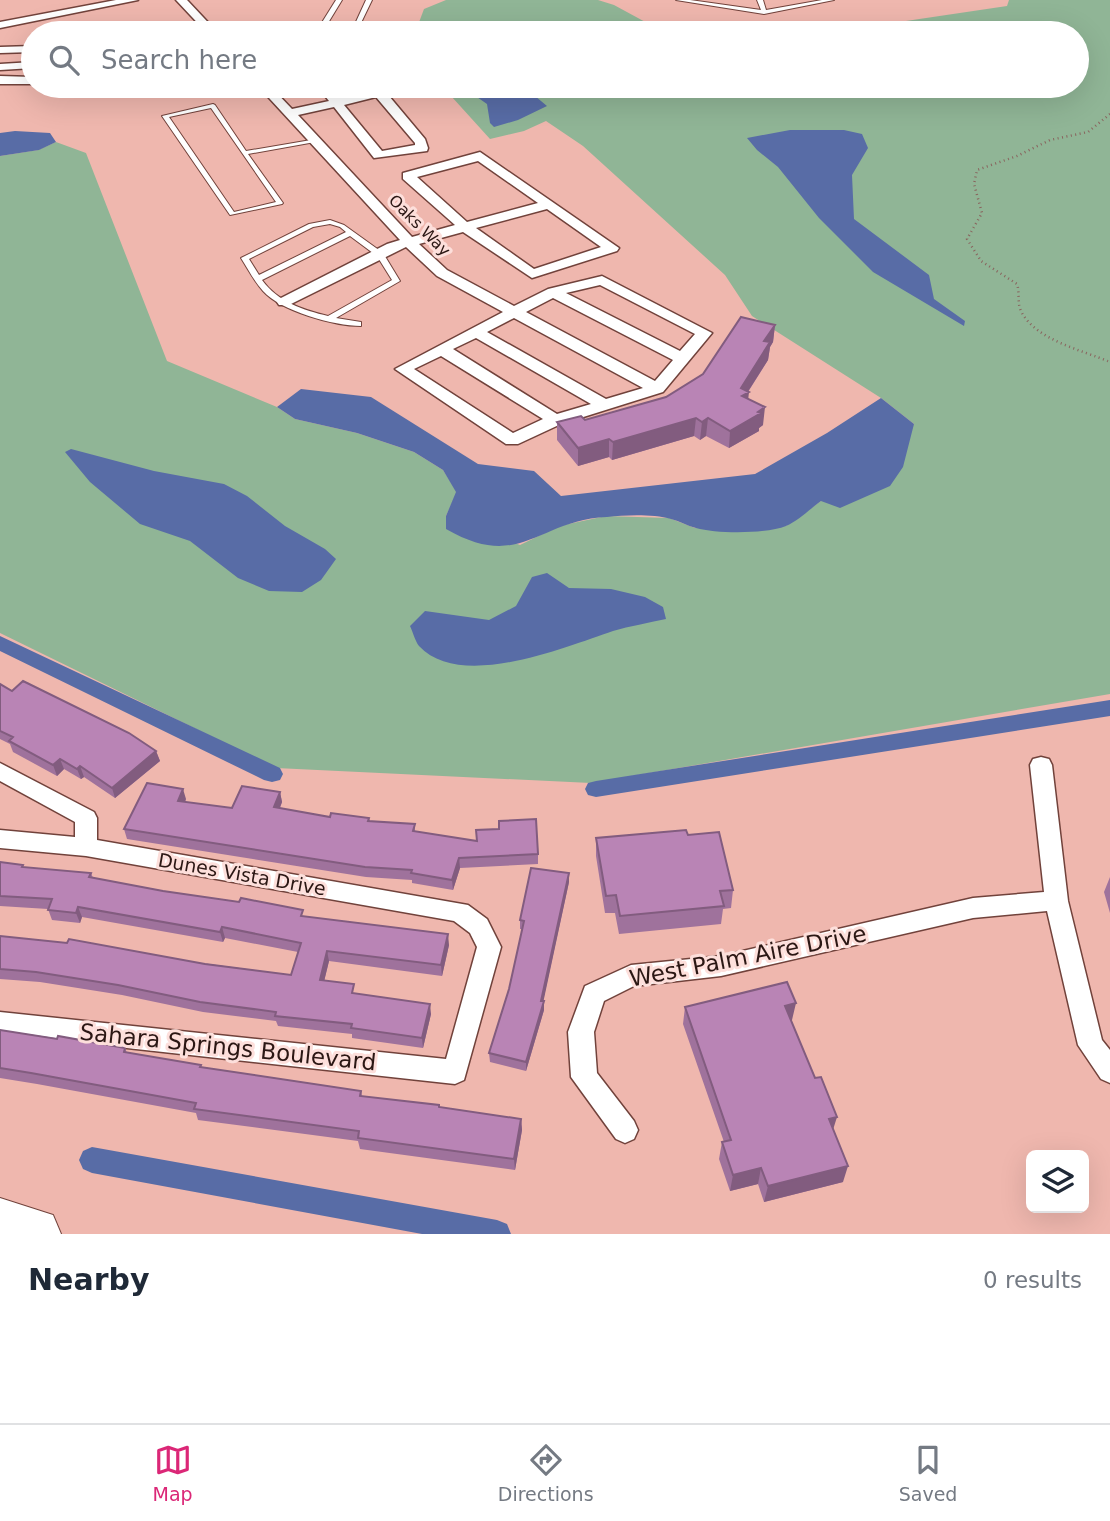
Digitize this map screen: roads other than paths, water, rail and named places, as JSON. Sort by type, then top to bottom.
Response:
[{"type":"highway","points":[[0,1224],[34,1234]]},
{"type":"street","points":[[21,21],[134,0]]},
{"type":"street","points":[[181,0],[201,21]]},
{"type":"street","points":[[0,25],[21,21]]},
{"type":"street","points":[[0,50],[21,49]]},
{"type":"street","points":[[1,75],[14,67],[21,66]]},
{"type":"street","points":[[1,75],[21,79]]},
{"type":"street","name":"Oaks Way","points":[[275,98],[411,244],[443,273],[657,389]]},
{"type":"street","points":[[333,98],[379,155],[422,148],[421,142],[384,98]]},
{"type":"street","points":[[289,113],[349,98]]},
{"type":"street","points":[[480,156],[548,204],[612,248],[532,274],[465,228],[408,176],[480,156]]},
{"type":"street","points":[[284,302],[380,256],[392,247],[411,244],[548,204]]},
{"type":"street","points":[[602,280],[704,333],[657,389],[555,420],[512,440],[403,369],[514,310],[553,292],[602,280]]},
{"type":"street","points":[[553,292],[681,358]]},
{"type":"street","points":[[477,332],[604,405]]},
{"type":"street","points":[[443,350],[555,420]]},
{"type":"street","points":[[1041,765],[1056,901],[1091,1045],[1110,1071]]},
{"type":"street","points":[[0,771],[86,818],[86,847]]},
{"type":"street","name":"Dunes Vista Drive","points":[[0,839],[86,847],[460,912],[479,926],[489,947],[455,1072]]},
{"type":"street","name":"West Palm Aire Drive","points":[[625,1130],[583,1077],[581,1032],[594,994],[631,976],[721,966],[973,908],[1056,901]]},
{"type":"street","name":"Sahara Springs Boulevard","points":[[0,1023],[455,1072]]},
{"type":"lane","points":[[326,21],[339,0]]},
{"type":"lane","points":[[359,21],[369,0]]},
{"type":"lane","points":[[679,0],[764,12],[833,1],[831,0]]},
{"type":"lane","points":[[760,0],[764,12]]},
{"type":"lane","points":[[213,106],[244,153],[280,204],[232,214],[165,116],[213,106]]},
{"type":"lane","points":[[244,153],[315,140]]},
{"type":"lane","points":[[330,318],[396,281],[380,256],[342,226],[320,222],[245,258],[268,292],[284,302],[330,318],[358,324]]},
{"type":"lane","points":[[258,279],[350,233]]},
{"type":"water","points":[[478,98],[537,98],[547,106],[518,120],[494,127],[490,123],[487,104]]},
{"type":"water","points":[[790,130],[844,130],[862,134],[868,148],[852,175],[854,219],[929,275],[934,299],[965,321],[964,326],[873,272],[819,218],[778,167],[747,138]]},
{"type":"water","points":[[0,133],[50,133],[56,142],[39,150],[0,156]]},
{"type":"water","points":[[301,389],[371,397],[478,464],[534,471],[561,496],[755,474],[881,398],[914,424],[903,467],[890,486],[840,508],[821,501],[795,521],[777,529],[754,532],[716,531],[696,528],[664,517],[622,516],[583,520],[511,545],[493,546],[472,541],[446,529],[446,516],[456,492],[443,470],[414,452],[357,433],[295,419],[277,407]]},
{"type":"water","points":[[71,449],[154,471],[224,484],[247,496],[285,526],[325,549],[336,559],[321,580],[302,592],[269,591],[238,578],[190,541],[140,524],[90,482],[65,452]]},
{"type":"water","points":[[547,573],[569,588],[611,589],[645,597],[663,607],[666,619],[613,631],[542,655],[486,665],[460,665],[437,659],[416,642],[410,626],[425,611],[489,620],[516,606],[532,577]]},
{"type":"waterway","points":[[0,643],[272,774]]},
{"type":"waterway","points":[[596,789],[1110,708]]},
{"type":"waterway","points":[[92,1160],[497,1234]]}]
